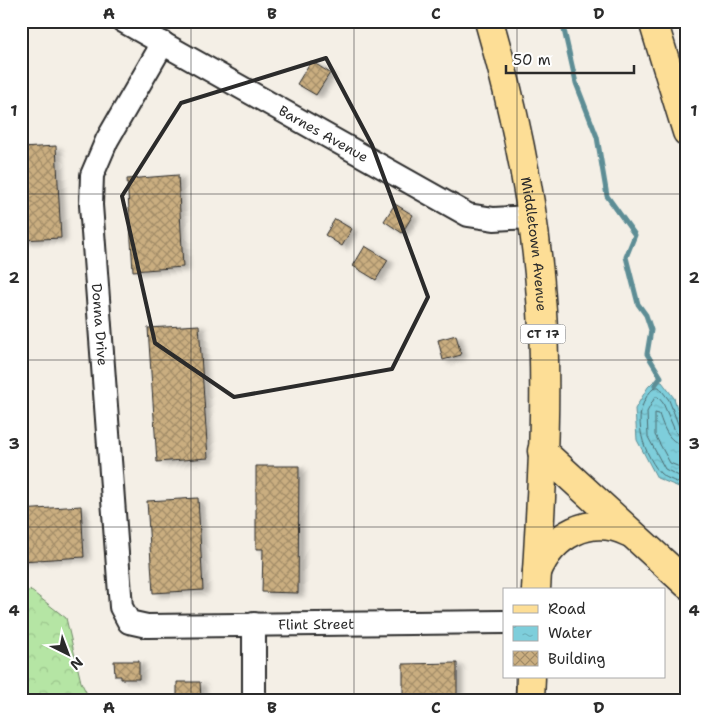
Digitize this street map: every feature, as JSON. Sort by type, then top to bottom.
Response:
[{"type":"main road","name":"Middletown Avenue","points":[[490,21],[516,127],[540,278],[544,342],[537,581]]},
{"type":"main road","points":[[653,21],[687,132]]},
{"type":"main road","points":[[542,450],[687,584]]},
{"type":"main road","points":[[537,581],[552,546],[576,529],[603,525],[631,534]]},
{"type":"main road","points":[[530,700],[531,678]]},
{"type":"street","name":"Barnes Avenue","points":[[123,21],[468,215],[494,220],[531,217]]},
{"type":"street","name":"Donna Drive","points":[[129,622],[122,607],[92,205],[92,175],[107,140],[163,43]]},
{"type":"street","name":"Flint Street","points":[[129,622],[147,626],[503,622]]},
{"type":"street","points":[[254,624],[254,700]]},
{"type":"highlighted area","points":[[326,58],[372,145],[428,297],[392,369],[234,397],[155,343],[122,196],[181,103]]},
{"type":"green space","points":[[30,590],[66,618],[81,682],[90,700],[21,700],[21,594]]},
{"type":"water","points":[[654,381],[662,382],[674,398],[680,418],[687,430],[687,497],[679,487],[657,478],[637,440],[635,409],[648,387]]},
{"type":"building","points":[[311,61],[330,73],[316,95],[297,84]]},
{"type":"building","points":[[56,146],[61,238],[21,240],[21,148]]},
{"type":"building","points":[[178,175],[183,267],[133,271],[127,179]]},
{"type":"building","points":[[395,204],[413,215],[402,233],[384,221]]},
{"type":"building","points":[[335,219],[352,229],[342,246],[325,235]]},
{"type":"building","points":[[365,246],[388,260],[376,280],[353,266]]},
{"type":"building","points":[[199,325],[208,458],[157,462],[148,328]]},
{"type":"building","points":[[456,335],[461,355],[443,360],[438,340]]},
{"type":"building","points":[[256,466],[299,466],[298,593],[262,592],[263,549],[256,549]]},
{"type":"building","points":[[198,498],[203,590],[153,593],[147,501]]},
{"type":"building","points":[[81,506],[84,557],[21,561],[21,510]]},
{"type":"building","points":[[114,661],[139,661],[139,679],[121,679],[121,676],[115,676]]},
{"type":"building","points":[[457,663],[457,700],[403,700],[403,664]]},
{"type":"building","points":[[177,682],[200,682],[201,700],[177,700]]},
{"type":"waterway","points":[[562,21],[576,83],[597,137],[607,196],[635,235],[626,257],[638,304],[646,315],[651,330],[647,354],[661,377],[655,385]]}]
